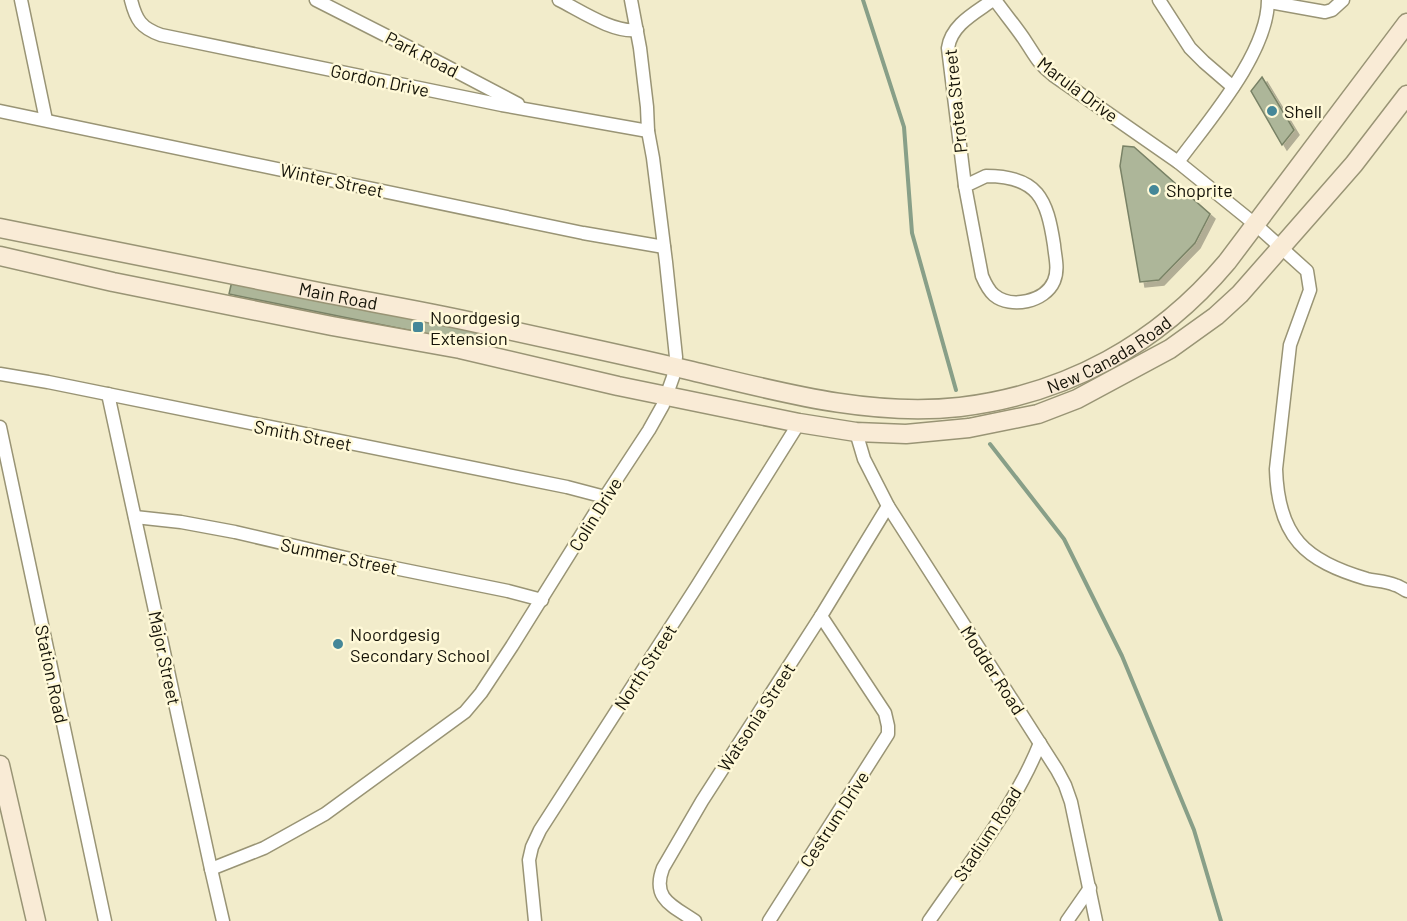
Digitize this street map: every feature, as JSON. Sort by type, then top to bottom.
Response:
[{"type":"main road","name":"New Canada Road","points":[[675,367],[748,385],[843,404],[906,410],[1002,400],[1045,389],[1062,382],[1104,362],[1149,335],[1180,312],[1203,289],[1256,225],[1407,23]]},
{"type":"main road","name":"New Canada Road","points":[[666,396],[799,423],[856,432],[906,434],[969,428],[1018,419],[1077,399],[1170,350],[1228,306],[1354,164],[1407,95]]},
{"type":"main road","name":"Main Road","points":[[0,228],[475,322],[675,367]]},
{"type":"main road","name":"Main Road","points":[[0,256],[113,282],[460,350],[666,396]]},
{"type":"main road","points":[[0,765],[36,921]]},
{"type":"street","points":[[21,0],[45,120]]},
{"type":"street","name":"Gordon Drive","points":[[131,0],[134,12],[142,26],[150,32],[161,35],[526,109],[648,131]]},
{"type":"street","name":"Park Road","points":[[316,0],[432,58],[526,109]]},
{"type":"street","points":[[559,0],[611,26],[630,31],[637,30]]},
{"type":"street","name":"Colin Drive","points":[[210,869],[264,848],[325,814],[465,712],[542,600],[658,414],[673,377],[676,357],[647,107],[631,0]]},
{"type":"street","name":"Marula Drive","points":[[994,0],[1042,66],[1178,162],[1256,225],[1307,272],[1310,290],[1290,345],[1276,469],[1276,489],[1284,520],[1291,535],[1303,549],[1321,561],[1369,579],[1394,584],[1407,591]]},
{"type":"street","name":"Protea Street","points":[[965,186],[986,176],[1000,176],[1025,183],[1040,196],[1046,206],[1057,266],[1048,291],[1021,302],[1007,301],[994,296],[987,288],[982,276],[965,186],[949,41],[961,23],[994,0]]},
{"type":"street","points":[[1159,0],[1190,48],[1233,87]]},
{"type":"street","points":[[1178,162],[1233,87],[1253,54],[1261,38],[1268,1],[1324,12],[1332,10],[1342,0]]},
{"type":"street","name":"Winter Street","points":[[0,111],[583,233],[664,247]]},
{"type":"street","name":"Smith Street","points":[[0,374],[567,487],[605,498]]},
{"type":"street","name":"Major Street","points":[[108,394],[223,921]]},
{"type":"street","name":"North Street","points":[[535,921],[529,860],[540,830],[679,615],[799,423]]},
{"type":"street","name":"Station Road","points":[[0,427],[105,921]]},
{"type":"street","name":"Modder Road","points":[[856,432],[864,459],[888,506],[1061,778],[1071,802],[1096,921]]},
{"type":"street","name":"Watsonia Street","points":[[695,921],[667,902],[659,889],[659,878],[663,868],[702,801],[821,616],[888,506]]},
{"type":"street","name":"Summer Street","points":[[135,517],[181,522],[235,532],[542,600]]},
{"type":"street","name":"Cestrum Drive","points":[[768,921],[888,734],[885,713],[821,616]]},
{"type":"street","name":"Stadium Road","points":[[929,921],[998,822],[1030,767],[1040,743]]},
{"type":"street","points":[[1067,921],[1090,888]]},
{"type":"building","name":"Shell","points":[[1262,77],[1294,130],[1282,145],[1251,91]]},
{"type":"building","name":"Shoprite","points":[[1123,146],[1134,147],[1210,214],[1195,243],[1159,280],[1140,282],[1120,166]]},
{"type":"building","points":[[232,281],[485,331],[482,345],[229,294]]},
{"type":"waterway","points":[[863,0],[904,127],[912,233],[956,390]]},
{"type":"waterway","points":[[990,444],[1064,539],[1122,656],[1194,830],[1221,921]]},
{"type":"place","name":"Shell","points":[[1272,111]]},
{"type":"place","name":"Shoprite","points":[[1154,190]]},
{"type":"place","name":"Noordgesig Extension","points":[[418,327]]},
{"type":"place","name":"Noordgesig Secondary School","points":[[338,644]]}]
